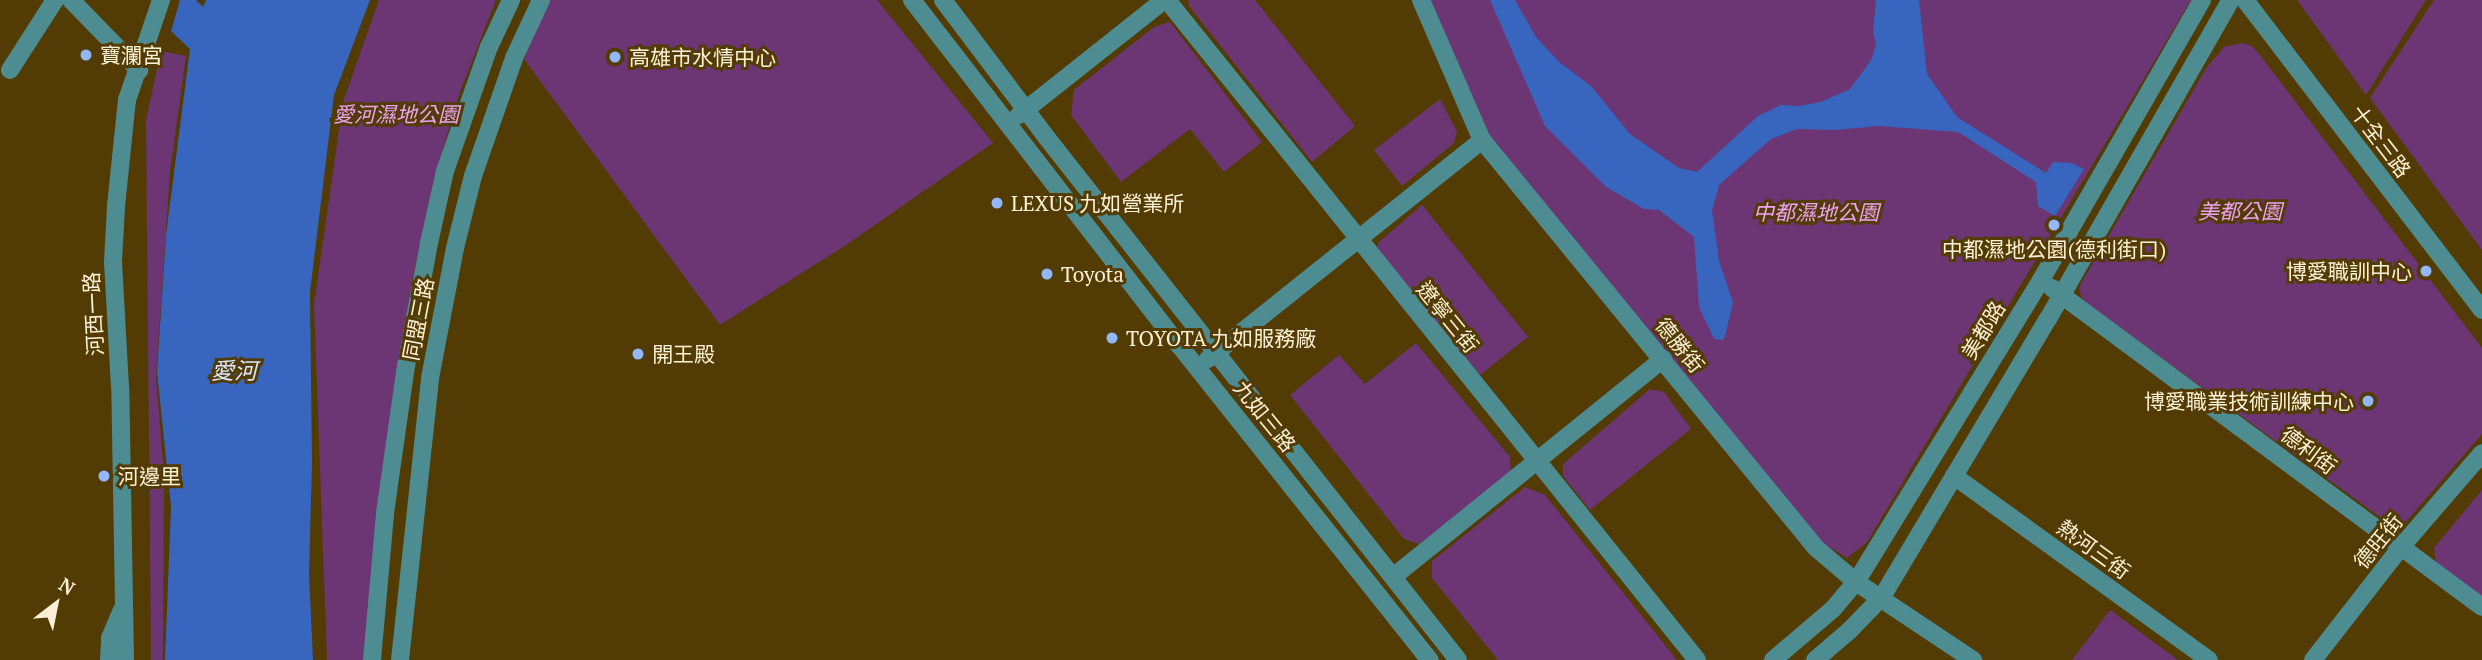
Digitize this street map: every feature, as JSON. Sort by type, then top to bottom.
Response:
[{"type":"street","points":[[10,70],[55,0]]},
{"type":"street","points":[[71,0],[139,69]]},
{"type":"street","name":"河西一路","points":[[125,660],[120,387],[113,262],[127,100],[161,0]]},
{"type":"street","name":"同盟三路","points":[[372,660],[385,513],[406,366],[429,243],[445,171],[489,47],[511,0]]},
{"type":"street","name":"同盟三路","points":[[400,660],[430,378],[440,326],[473,176],[514,58],[541,0]]},
{"type":"street","name":"九如三路","points":[[912,0],[1197,368],[1430,660]]},
{"type":"street","name":"九如三路","points":[[943,0],[1458,660]]},
{"type":"street","points":[[1007,124],[1166,0]]},
{"type":"street","name":"遼寧三街","points":[[1166,0],[1697,660]]},
{"type":"street","name":"德勝街","points":[[1421,0],[1482,140],[1823,557],[1973,660]]},
{"type":"street","name":"美都路","points":[[1773,660],[1833,608],[1856,582],[2041,279],[2202,0]]},
{"type":"street","points":[[1815,660],[1850,631],[1882,597],[2061,295],[2231,0]]},
{"type":"street","name":"十全三路","points":[[2245,0],[2482,310]]},
{"type":"street","points":[[489,47],[514,58]]},
{"type":"street","points":[[1197,368],[1482,140]]},
{"type":"street","name":"德利街","points":[[2041,279],[2482,607]]},
{"type":"street","points":[[1393,577],[1663,359]]},
{"type":"street","name":"德旺街","points":[[2314,660],[2401,547],[2482,453]]},
{"type":"street","name":"熱河三街","points":[[1954,476],[2209,660]]},
{"type":"street","name":"河西一路","points":[[109,660],[110,638],[124,607]]},
{"type":"green space","name":"愛河濕地公園","points":[[379,0],[496,0],[461,89],[434,178],[412,281],[373,564],[365,660],[327,660],[314,304],[343,102]]},
{"type":"green space","points":[[549,0],[877,0],[993,143],[846,245],[720,325],[524,59]]},
{"type":"green space","points":[[1188,0],[1255,0],[1355,126],[1312,162],[1189,6]]},
{"type":"green space","name":"中都濕地公園","points":[[1421,0],[2191,0],[1867,542],[1847,558],[1821,542],[1482,140]]},
{"type":"green space","points":[[2297,0],[2426,0],[2366,95]]},
{"type":"green space","points":[[2434,0],[2482,0],[2482,250],[2370,98]]},
{"type":"green space","points":[[1170,22],[1262,142],[1224,172],[1190,129],[1121,182],[1071,115],[1074,90],[1154,27]]},
{"type":"green space","name":"美都公園","points":[[2243,43],[2252,46],[2260,55],[2482,348],[2482,434],[2403,525],[2392,525],[2384,520],[2085,302],[2081,296],[2079,288],[2083,280],[2207,67],[2224,47]]},
{"type":"green space","points":[[161,51],[186,56],[170,172],[156,376],[164,474],[163,660],[151,660],[146,120]]},
{"type":"green space","points":[[1440,99],[1457,132],[1454,143],[1402,186],[1374,150]]},
{"type":"green space","points":[[1422,205],[1528,337],[1480,375],[1377,248],[1379,242]]},
{"type":"green space","points":[[1416,343],[1510,457],[1511,474],[1419,544],[1404,539],[1290,395],[1339,355],[1365,384]]},
{"type":"green space","points":[[1650,389],[1664,392],[1691,429],[1590,510],[1563,476],[1563,464]]},
{"type":"green space","points":[[1525,487],[1545,495],[1677,660],[1498,660],[1432,578],[1432,561]]},
{"type":"green space","points":[[2482,490],[2482,597],[2436,562],[2434,548]]},
{"type":"green space","points":[[2110,610],[2178,660],[2072,660]]},
{"type":"water","name":"愛河","points":[[138,0],[196,0],[203,7],[206,0],[370,0],[334,95],[310,292],[312,463],[309,574],[313,660],[165,660],[171,506],[157,372],[166,235],[190,49]]},
{"type":"water","points":[[1490,0],[1515,0],[1536,37],[1559,62],[1591,86],[1630,134],[1679,168],[1697,172],[1758,116],[1781,105],[1799,106],[1821,102],[1850,89],[1871,60],[1876,45],[1873,30],[1876,0],[1919,0],[1927,74],[1957,117],[2046,173],[2053,162],[2071,163],[2084,169],[2055,216],[2038,206],[2036,182],[1958,132],[1879,126],[1836,130],[1797,129],[1771,139],[1719,185],[1712,210],[1719,261],[1733,303],[1723,340],[1714,339],[1699,307],[1694,237],[1659,210],[1644,209],[1606,187],[1545,126]]},
{"type":"pier","points":[[138,0],[180,0],[170,35],[136,3]]},
{"type":"place","name":"寶瀾宮","points":[[86,55]]},
{"type":"place","name":"高雄市水情中心","points":[[615,57]]},
{"type":"place","name":"LEXUS 九如營業所","points":[[997,203]]},
{"type":"place","name":"中都濕地公園(德利街口)","points":[[2054,225]]},
{"type":"place","name":"博愛職訓中心","points":[[2426,271]]},
{"type":"place","name":"Toyota","points":[[1047,274]]},
{"type":"place","name":"TOYOTA 九如服務廠","points":[[1112,338]]},
{"type":"place","name":"開王殿","points":[[638,354]]},
{"type":"place","name":"博愛職業技術訓練中心","points":[[2368,401]]},
{"type":"place","name":"河邊里","points":[[104,476]]}]
